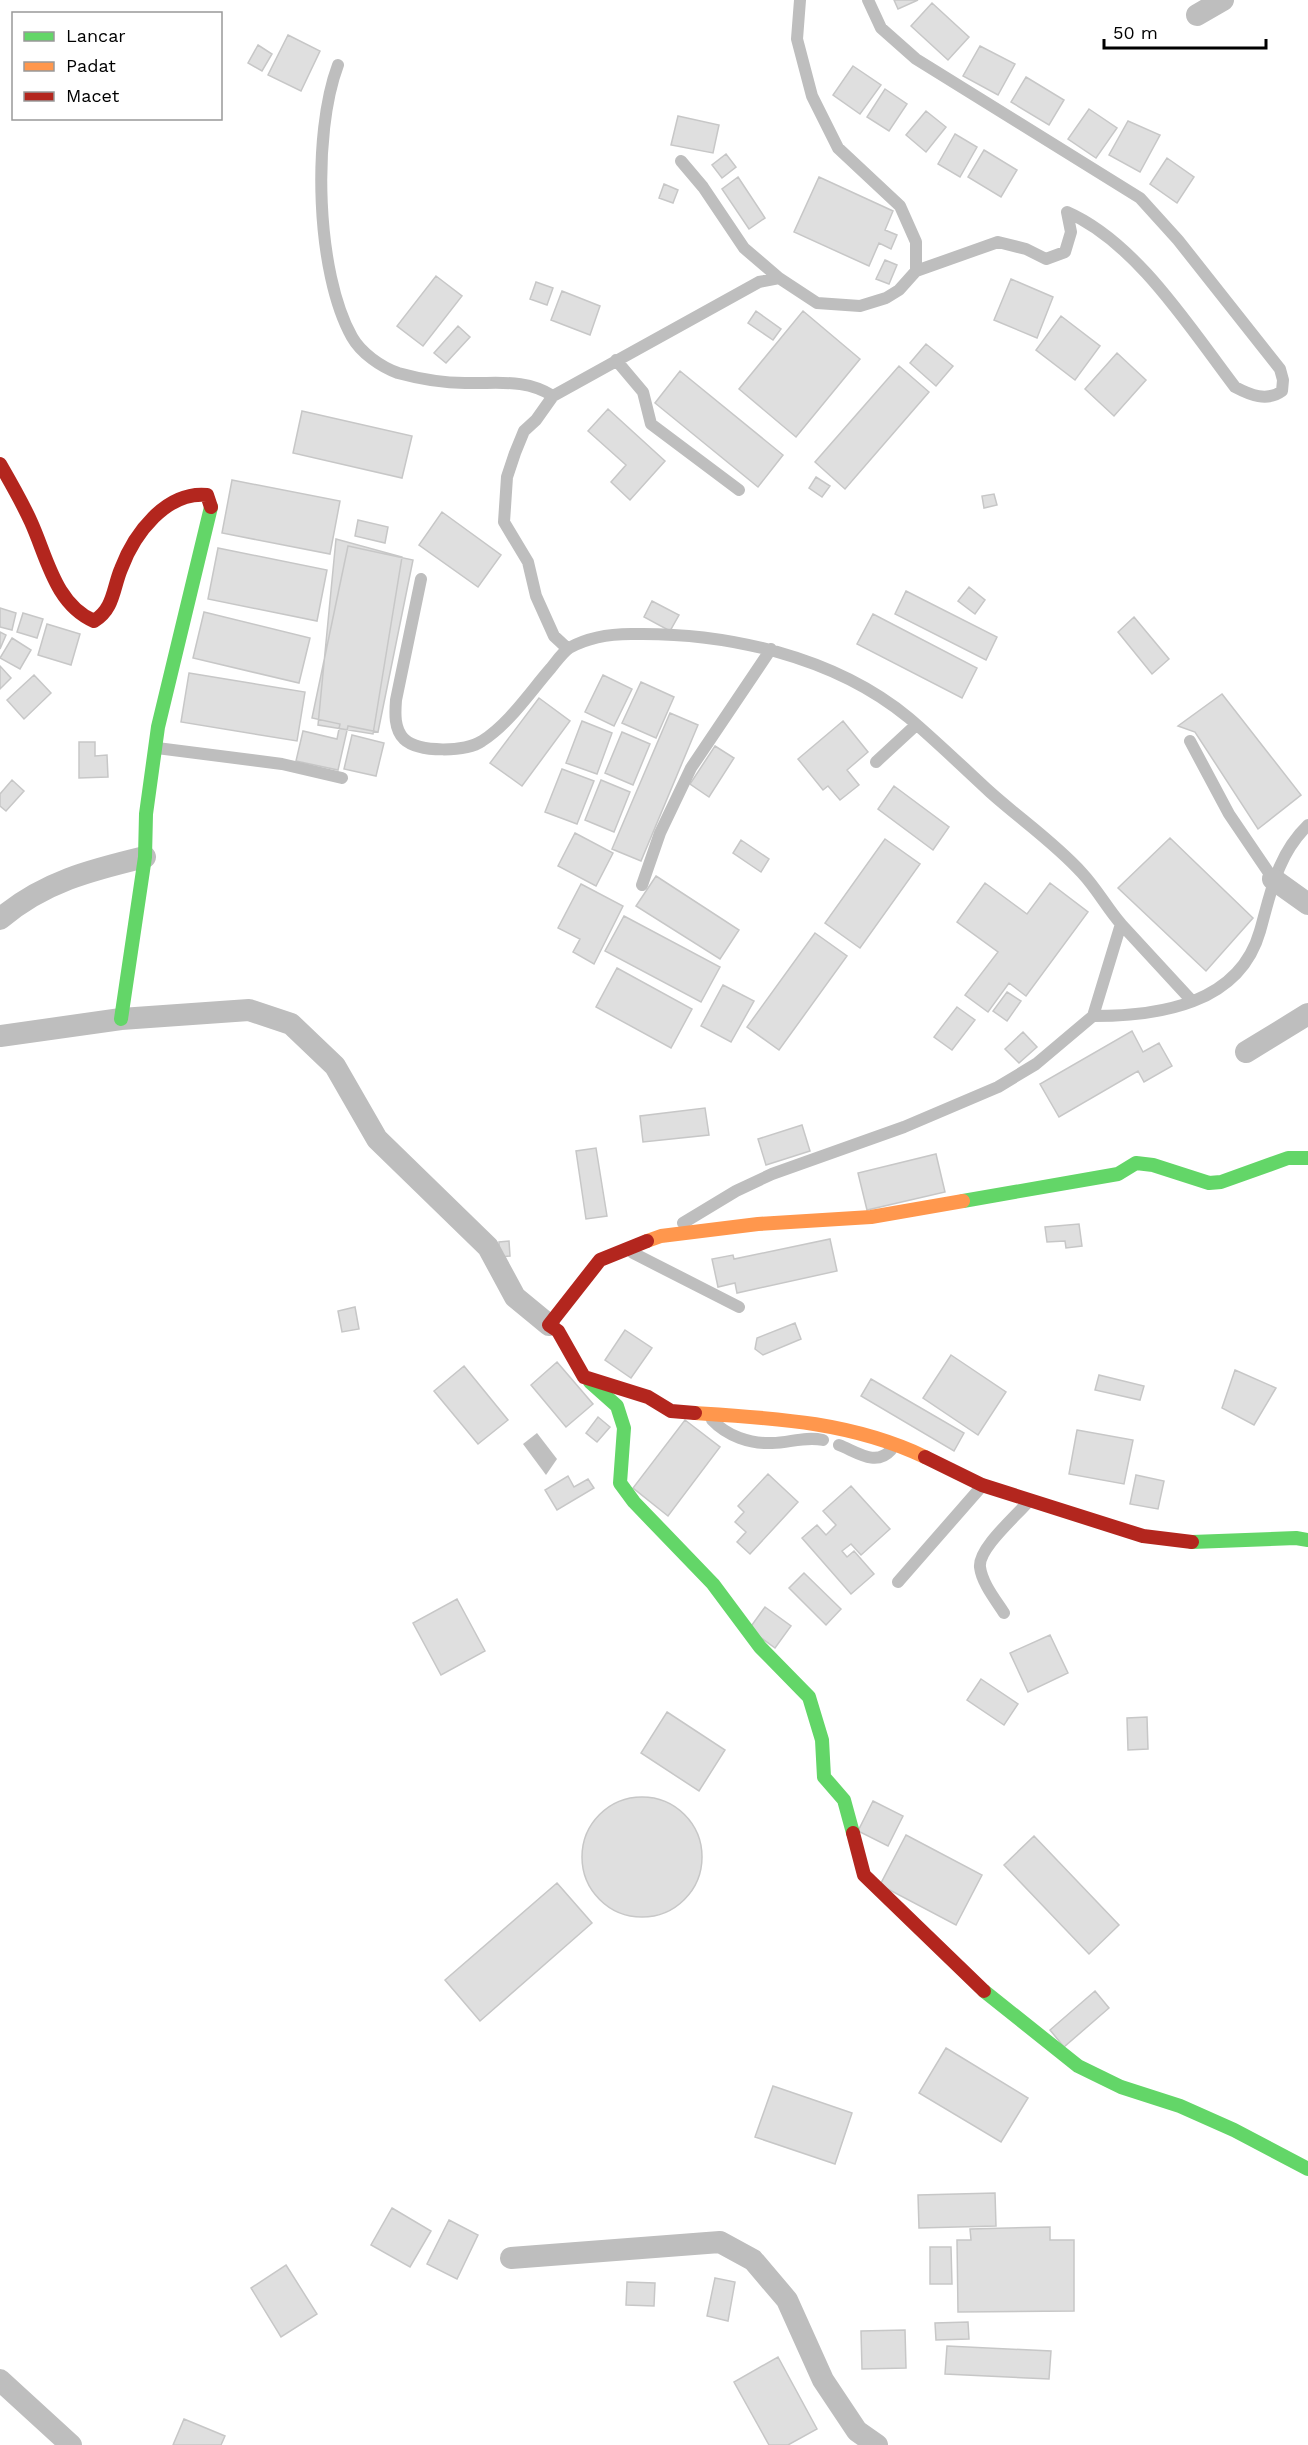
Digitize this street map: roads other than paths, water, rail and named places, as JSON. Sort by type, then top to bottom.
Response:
[{"type":"street","points":[[1197,15],[1223,0]]},
{"type":"street","points":[[0,464],[30,521],[61,591],[84,619],[94,621],[108,609],[121,568],[149,524],[180,496],[201,493],[207,495],[211,502],[211,516],[160,712],[145,834],[145,857],[122,1019]]},
{"type":"street","points":[[0,919],[27,897],[60,880],[145,857]]},
{"type":"street","points":[[1273,879],[1308,904]]},
{"type":"street","points":[[0,1036],[122,1019],[249,1010],[291,1024],[335,1066],[377,1139],[488,1247],[515,1297],[558,1331],[584,1377],[617,1406],[624,1428],[620,1483],[634,1502],[713,1584],[760,1647],[809,1697],[822,1740],[824,1777],[844,1800],[864,1875],[968,1979],[1078,2066],[1121,2087],[1191,2110],[1308,2169]]},
{"type":"street","points":[[1246,1052],[1308,1014]]},
{"type":"street","points":[[549,1325],[600,1260],[661,1236],[758,1224],[871,1217],[997,1193],[1118,1174],[1136,1163],[1209,1183],[1221,1182],[1288,1158],[1308,1158]]},
{"type":"street","points":[[584,1377],[648,1397],[671,1411],[794,1419],[826,1424],[918,1455],[982,1485],[1029,1502],[1086,1516],[1117,1530],[1167,1541],[1308,1540]]},
{"type":"street","points":[[511,2258],[720,2242],[753,2260],[787,2300],[823,2380],[857,2432],[877,2445]]},
{"type":"street","points":[[0,2380],[71,2445]]},
{"type":"lane","points":[[800,0],[797,39],[812,96],[826,129],[838,148],[853,165],[900,206],[916,242],[916,271]]},
{"type":"lane","points":[[681,161],[703,187],[744,248],[779,278],[817,303],[860,306],[886,298],[899,290],[916,271],[998,242],[1026,249],[1046,259],[1065,252],[1071,232],[1067,212],[1084,219],[1107,236],[1149,278],[1235,387],[1251,395],[1266,397],[1275,396],[1282,391],[1284,380],[1280,369],[1178,240],[1140,198],[916,59],[881,28],[868,0]]},
{"type":"lane","points":[[338,65],[332,82],[326,116],[322,178],[323,222],[329,271],[341,313],[353,339],[372,359],[394,371],[418,378],[464,383],[531,384],[553,396]]},
{"type":"lane","points":[[568,649],[554,636],[536,596],[528,562],[504,522],[507,477],[524,431],[536,420],[553,396],[616,360],[694,321],[744,289],[779,278]]},
{"type":"lane","points":[[616,360],[643,392],[651,424],[739,490]]},
{"type":"lane","points":[[421,579],[396,700],[395,717],[399,732],[411,743],[442,750],[472,748],[500,727],[568,649],[598,636],[631,634],[723,640],[771,649],[832,671],[869,691],[916,725],[1059,850],[1082,873],[1121,924],[1192,1001]]},
{"type":"lane","points":[[642,885],[660,833],[692,768],[771,649]]},
{"type":"lane","points":[[876,762],[916,725]]},
{"type":"lane","points":[[1190,741],[1229,814],[1273,879]]},
{"type":"lane","points":[[156,747],[282,764],[342,778]]},
{"type":"lane","points":[[1093,1016],[1150,1014],[1192,1001],[1220,985],[1246,961],[1260,931],[1278,866],[1308,825]]},
{"type":"lane","points":[[661,1236],[736,1191],[772,1174],[904,1127],[1016,1078],[1093,1016],[1121,924]]},
{"type":"lane","points":[[626,1250],[739,1308]]},
{"type":"lane","points":[[708,1415],[721,1430],[738,1438],[771,1444],[798,1438],[819,1439],[875,1459],[886,1456],[893,1448]]},
{"type":"lane","points":[[898,1582],[982,1485]]},
{"type":"lane","points":[[1004,1613],[982,1577],[979,1564],[981,1555],[1029,1502]]}]
